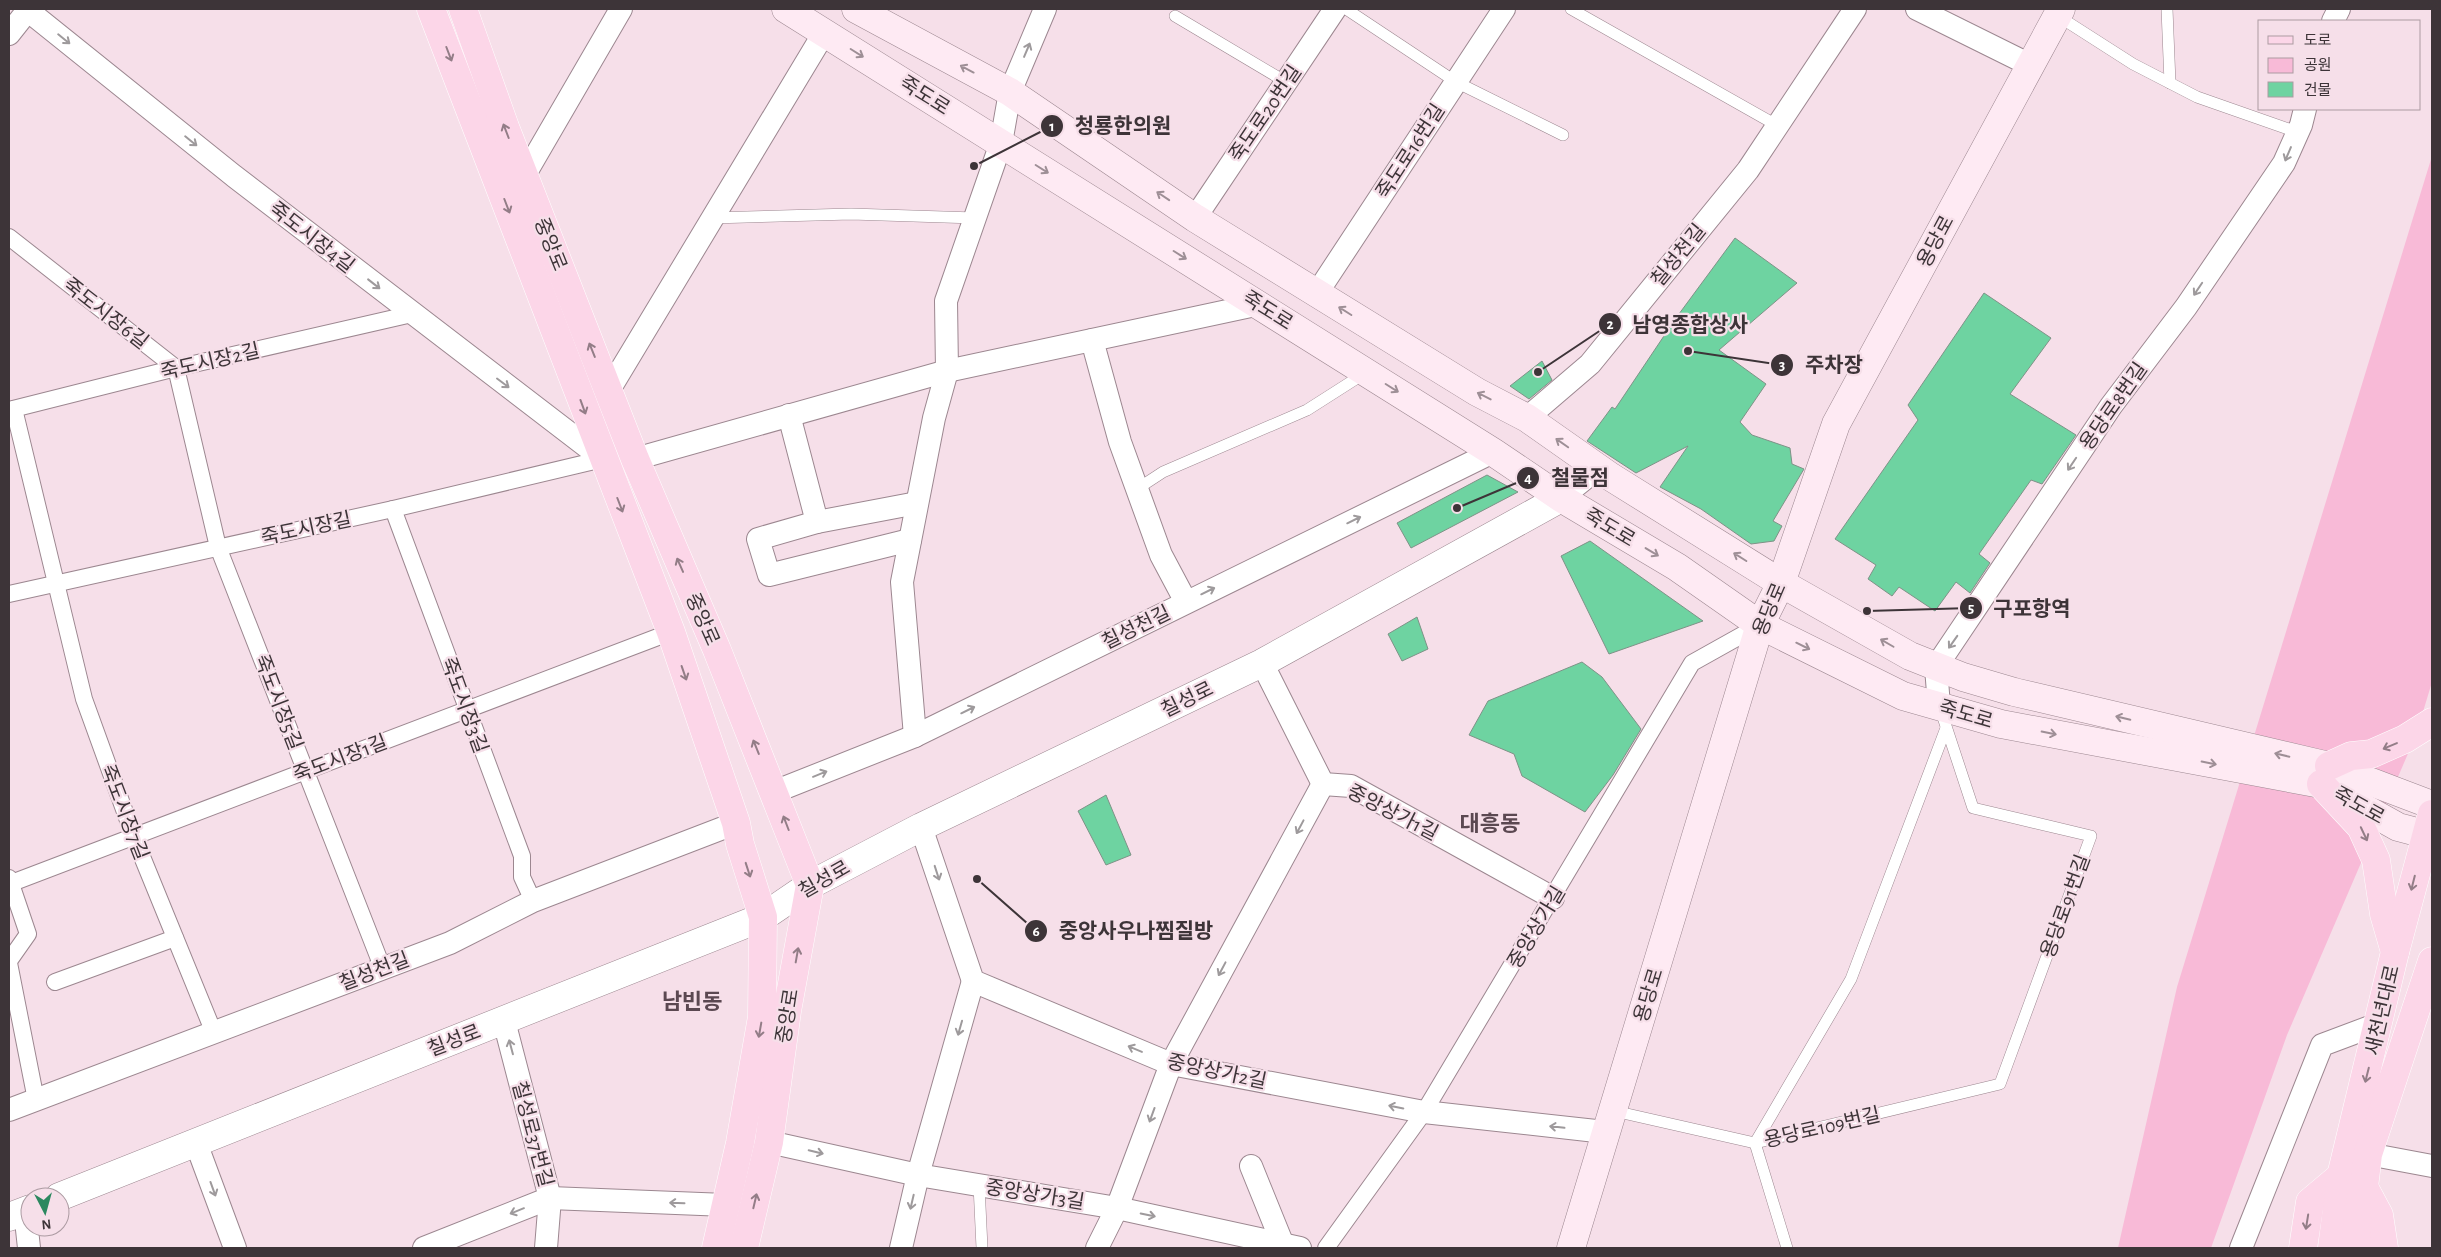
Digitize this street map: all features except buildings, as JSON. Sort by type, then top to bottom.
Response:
[{"type":"main road","name":"중앙로","points":[[431,9],[670,632],[736,823],[740,844],[763,918],[762,1017],[740,1143],[716,1248]]},
{"type":"main road","name":"중앙로","points":[[463,9],[524,176],[635,459],[717,650],[810,885],[787,1011],[769,1142],[744,1248]]},
{"type":"main road","name":"죽도로","points":[[786,9],[1260,304],[1493,452],[1561,498],[1677,567],[1760,625],[1943,717],[2001,724],[2325,775],[2398,828],[2430,828]]},
{"type":"main road","name":"죽도로","points":[[856,9],[1010,92],[1194,218],[1477,392],[1527,418],[1598,468],[1781,583],[1910,656],[1963,677],[2014,692],[2432,805]]},
{"type":"main road","name":"용당로","points":[[1571,1248],[1760,625],[1781,583],[1836,424],[2060,12]]},
{"type":"main road","points":[[2396,952],[2384,914],[2376,860],[2361,827],[2325,775],[2351,756],[2370,754],[2405,740],[2432,722]]},
{"type":"main road","name":"새천년대로","points":[[2350,1195],[2378,1024],[2430,828]]},
{"type":"main road","name":"새천년대로","points":[[2350,1195],[2422,1019],[2432,960]]},
{"type":"main road","points":[[2332,1248],[2350,1195]]},
{"type":"main road","points":[[2350,1195],[2356,1248]]},
{"type":"main road","points":[[2303,1248],[2310,1202],[2350,1195],[2379,1216],[2384,1248]]},
{"type":"street","name":"죽도시장4길","points":[[27,9],[234,176],[603,459]]},
{"type":"street","points":[[9,34],[27,9]]},
{"type":"street","points":[[524,176],[622,9]]},
{"type":"street","points":[[915,736],[902,582],[934,418],[948,371],[946,301],[1001,143],[1010,92],[1045,9]]},
{"type":"street","name":"죽도로20번길","points":[[1194,218],[1335,9]]},
{"type":"street","name":"죽도로16번길","points":[[1317,294],[1504,9]]},
{"type":"street","name":"칠성천길","points":[[1527,418],[1590,364],[1748,170],[1854,9]]},
{"type":"street","points":[[1917,9],[2030,65]]},
{"type":"street","points":[[608,390],[824,33]]},
{"type":"street","name":"용당로8번길","points":[[1936,667],[2111,406],[2186,307],[2284,163],[2305,110]]},
{"type":"street","name":"죽도시장6길","points":[[9,237],[176,368]]},
{"type":"street","points":[[635,459],[948,371],[1260,304]]},
{"type":"street","name":"죽도시장2길","points":[[11,410],[176,368],[412,314]]},
{"type":"street","points":[[1092,340],[1120,442],[1161,555],[1186,602]]},
{"type":"street","points":[[176,368],[218,547]]},
{"type":"street","name":"죽도시장7길","points":[[11,410],[84,699],[134,837],[214,1032]]},
{"type":"street","points":[[789,415],[817,522]]},
{"type":"street","name":"칠성천길","points":[[774,792],[915,736],[1493,452]]},
{"type":"street","name":"죽도시장길","points":[[9,594],[393,509],[603,459]]},
{"type":"street","points":[[1561,498],[1598,468]]},
{"type":"street","name":"칠성로","points":[[70,1193],[763,918],[810,885],[921,827],[1262,663],[1561,498]]},
{"type":"street","points":[[910,540],[769,575],[758,539],[817,522],[917,503]]},
{"type":"street","name":"죽도시장3길","points":[[393,509],[466,710],[522,856],[522,876],[532,901]]},
{"type":"street","name":"죽도시장5길","points":[[218,547],[383,969]]},
{"type":"street","name":"중앙상가길","points":[[1326,1248],[1424,1112],[1692,664],[1760,625]]},
{"type":"street","name":"죽도시장1길","points":[[9,882],[134,837],[670,632]]},
{"type":"street","name":"중앙상가1길","points":[[1262,663],[1323,784],[1351,786],[1553,898]]},
{"type":"street","points":[[1936,667],[1943,717]]},
{"type":"street","points":[[1102,1245],[1171,1064],[1323,784]]},
{"type":"street","name":"칠성천길","points":[[9,1110],[450,943],[532,901],[736,823]]},
{"type":"street","points":[[901,1248],[918,1175],[973,981],[921,827]]},
{"type":"street","points":[[9,882],[28,934],[9,962],[36,1100]]},
{"type":"street","points":[[55,982],[175,938]]},
{"type":"street","name":"중앙상가2길","points":[[973,981],[1171,1064],[1424,1112],[1610,1122]]},
{"type":"street","name":"칠성로37번길","points":[[504,1021],[550,1198],[546,1248]]},
{"type":"street","points":[[2241,1248],[2322,1045],[2378,1024]]},
{"type":"street","name":"중앙상가3길","points":[[769,1142],[918,1175],[1117,1208],[1291,1246]]},
{"type":"street","points":[[196,1143],[235,1248]]},
{"type":"street","points":[[2368,1154],[2432,1166]]},
{"type":"street","points":[[1251,1166],[1291,1246]]},
{"type":"street","points":[[424,1248],[550,1198],[726,1205]]},
{"type":"lane","points":[[1346,9],[1456,82],[1563,135]]},
{"type":"lane","points":[[1571,9],[1778,126]]},
{"type":"lane","points":[[2167,9],[2170,83]]},
{"type":"lane","points":[[2060,12],[2133,64],[2197,97],[2297,132]]},
{"type":"lane","points":[[1175,16],[1286,82]]},
{"type":"lane","points":[[711,218],[851,214],[975,218]]},
{"type":"lane","points":[[1137,489],[1163,472],[1307,410],[1366,372]]},
{"type":"lane","points":[[1787,1248],[1755,1143],[1851,979],[1943,717]]},
{"type":"lane","name":"용당로91번길","points":[[1943,717],[1973,808],[2090,836],[2000,1084]]},
{"type":"lane","name":"용당로109번길","points":[[1610,1122],[1755,1143],[2000,1084]]},
{"type":"lane","points":[[979,1185],[982,1248]]},
{"type":"green space","points":[[2432,156],[2432,682],[2416,735],[2287,1035],[2211,1248],[2118,1248],[2177,987]]},
{"type":"place","name":"청룡한의원","points":[[974,166]]},
{"type":"place","name":"주차장","points":[[1688,351]]},
{"type":"place","name":"남영종합상사","points":[[1538,372]]},
{"type":"place","name":"철물점","points":[[1457,508]]},
{"type":"place","name":"구포항역","points":[[1867,611]]},
{"type":"place","name":"중앙사우나찜질방","points":[[977,879]]},
{"type":"district","name":"대흥동","points":[[1490,823]]},
{"type":"district","name":"남빈동","points":[[692,1001]]}]
